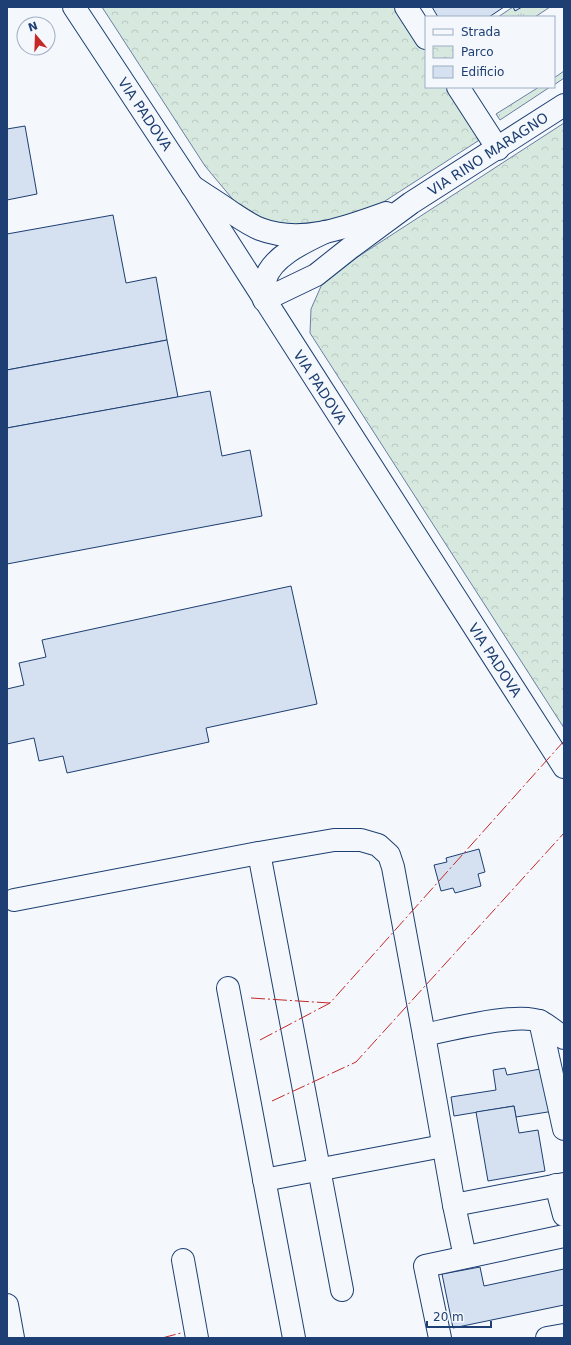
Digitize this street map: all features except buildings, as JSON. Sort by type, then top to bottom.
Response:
[{"type":"main road","name":"VIA PADOVA","points":[[74,7],[192,186],[564,767]]},
{"type":"main road","points":[[406,7],[425,36]]},
{"type":"main road","points":[[459,88],[498,149]]},
{"type":"main road","name":"VIA RINO MARAGNO","points":[[325,232],[292,249],[271,268],[265,280],[264,300],[316,275],[411,203],[498,149],[564,105]]},
{"type":"main road","name":"VIA RINO MARAGNO","points":[[192,186],[259,229],[291,235],[325,232],[354,225],[411,203]]},
{"type":"main road","points":[[14,900],[258,853],[334,840],[361,840],[378,845],[389,854],[393,867],[443,1146],[465,1257]]},
{"type":"main road","points":[[258,853],[342,1290]]},
{"type":"main road","points":[[228,988],[294,1338]]},
{"type":"main road","points":[[424,1035],[496,1020],[518,1018],[540,1021],[564,1038]]},
{"type":"main road","points":[[540,1021],[564,1129]]},
{"type":"main road","points":[[264,1180],[443,1146]]},
{"type":"main road","points":[[454,1205],[560,1185],[564,1215]]},
{"type":"main road","points":[[440,1338],[425,1266],[564,1236]]},
{"type":"main road","points":[[182,1260],[197,1338]]},
{"type":"main road","points":[[7,1305],[13,1338]]},
{"type":"main road","points":[[547,1338],[564,1334]]},
{"type":"green space","points":[[102,7],[399,7],[425,46],[425,88],[453,88],[484,137],[382,203],[339,222],[292,226],[256,220],[235,202],[205,166]]},
{"type":"green space","points":[[513,7],[550,7],[536,16],[500,16]]},
{"type":"green space","points":[[564,71],[564,78],[555,84],[555,77]]},
{"type":"green space","points":[[537,88],[548,88],[500,120],[496,114]]},
{"type":"green space","points":[[564,123],[564,728],[310,333],[311,309],[322,284],[356,258]]},
{"type":"power","points":[[260,1040],[330,1003],[564,741]]},
{"type":"power","points":[[272,1101],[356,1062],[564,833]]},
{"type":"power","points":[[251,998],[330,1003]]},
{"type":"power","points":[[162,1338],[181,1333]]}]
